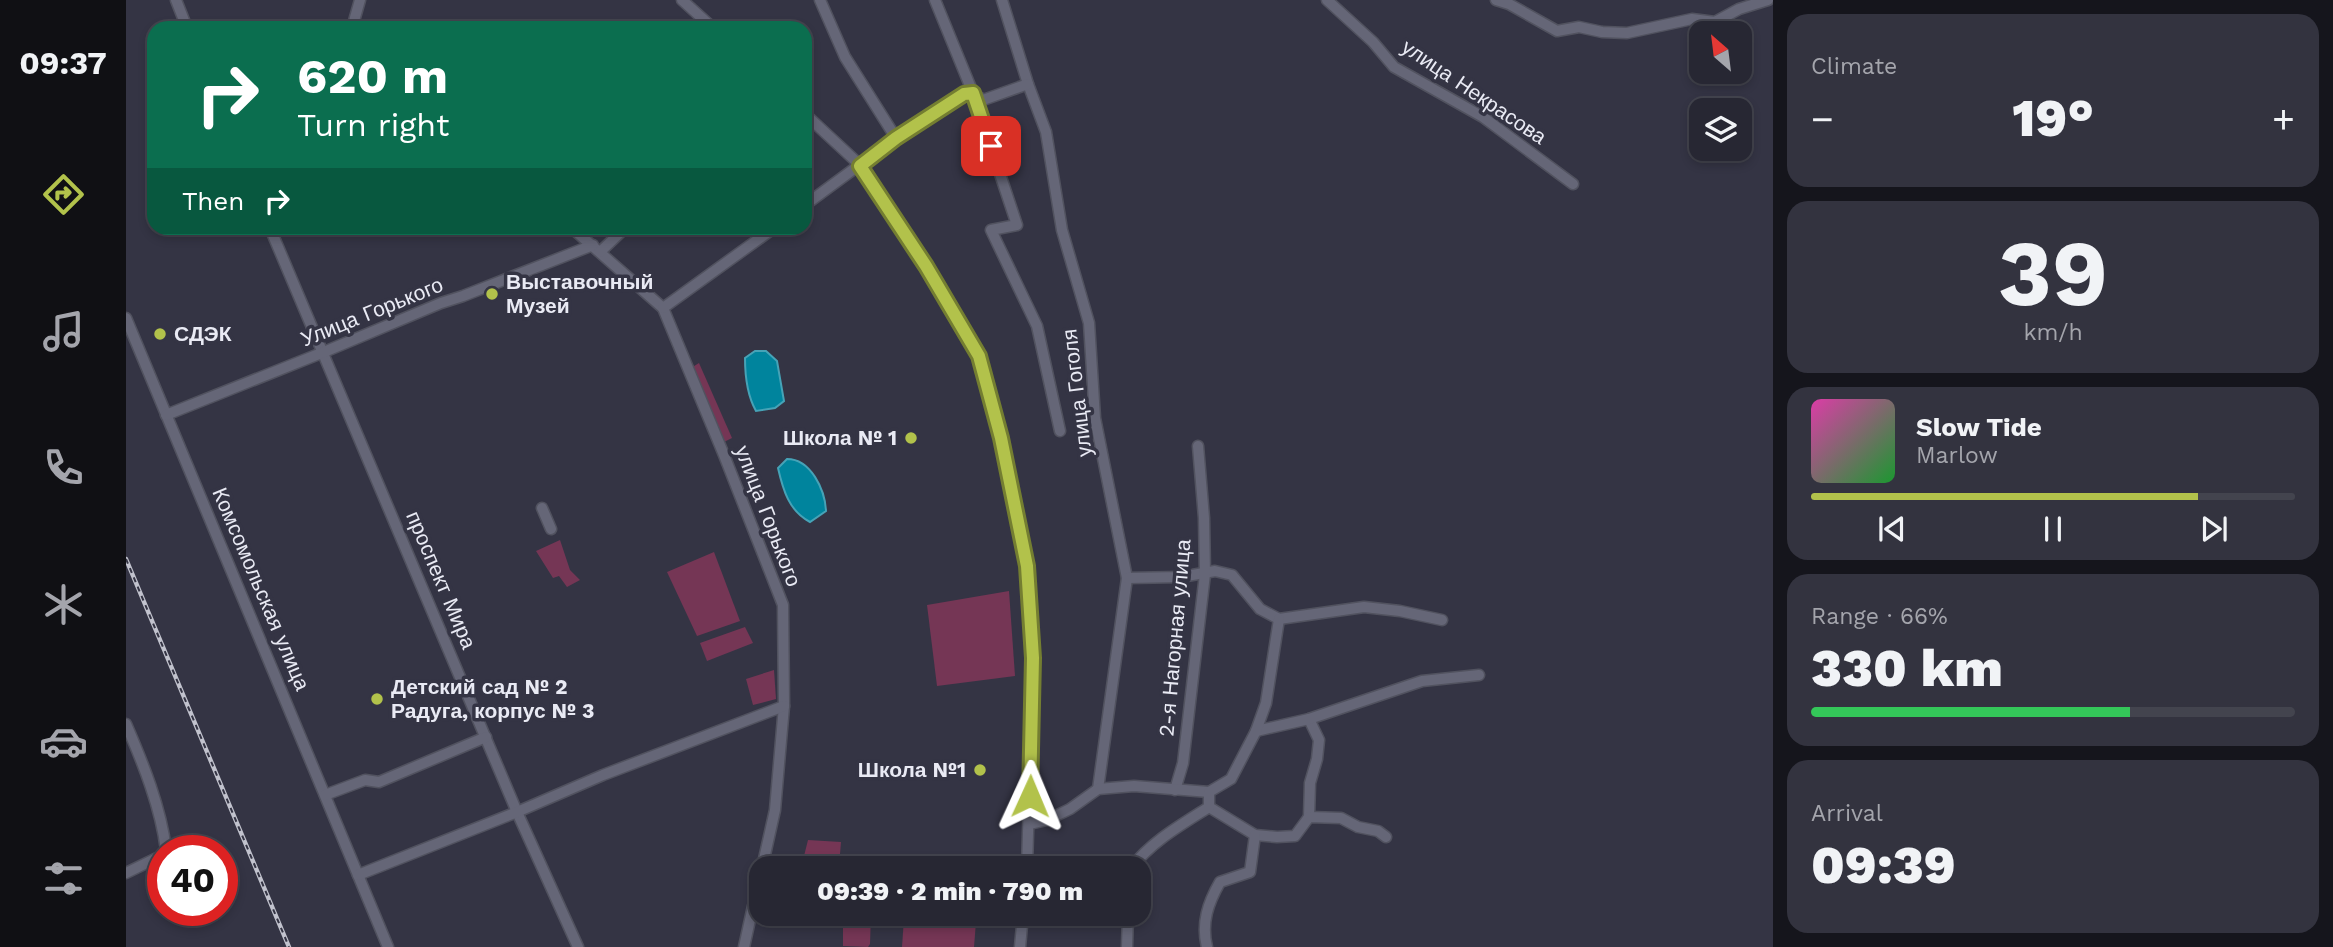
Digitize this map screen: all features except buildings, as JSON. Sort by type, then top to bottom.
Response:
[{"type":"street","points":[[176,0],[184,21]]},
{"type":"street","points":[[354,21],[360,0]]},
{"type":"street","points":[[682,0],[705,21]]},
{"type":"street","points":[[820,0],[845,57],[896,138]]},
{"type":"street","points":[[935,0],[973,93],[1017,225],[991,230],[1037,326],[1059,430]]},
{"type":"street","name":"улица Гоголя","points":[[1002,0],[1028,85],[1046,132],[1062,230],[1089,323],[1095,418],[1127,578],[1098,789]]},
{"type":"street","name":"улица Некрасова","points":[[1327,0],[1373,42],[1394,67],[1483,117],[1573,184]]},
{"type":"street","points":[[1496,0],[1509,4],[1557,31],[1579,27],[1602,32],[1627,33],[1692,19],[1715,22],[1739,9],[1768,0]]},
{"type":"street","points":[[812,200],[896,138],[964,94],[973,93],[983,100],[1028,85]]},
{"type":"street","points":[[812,121],[860,166],[926,266],[979,356],[1001,438],[1027,566],[1033,658],[1027,856]]},
{"type":"street","name":"проспект Мира","points":[[273,235],[517,812],[578,947]]},
{"type":"street","name":"улица Горького","points":[[580,235],[663,308],[783,605],[784,706],[775,810],[765,856]]},
{"type":"street","points":[[596,248],[615,235]]},
{"type":"street","points":[[663,308],[764,235]]},
{"type":"street","name":"Улица Горького","points":[[166,415],[441,303],[596,248]]},
{"type":"street","name":"Комсомольская улица","points":[[126,318],[388,947]]},
{"type":"street","name":"2-я Нагорная улица","points":[[1175,790],[1186,739],[1205,574],[1198,446]]},
{"type":"street","points":[[542,508],[551,528]]},
{"type":"street","points":[[1127,578],[1181,577],[1215,571],[1232,575],[1260,609],[1279,619],[1364,607],[1442,620]]},
{"type":"street","points":[[1029,824],[1047,820],[1070,809],[1098,789],[1134,786],[1209,793],[1231,779],[1256,730],[1266,703],[1279,619]]},
{"type":"street","points":[[1256,730],[1309,719],[1422,681],[1479,675]]},
{"type":"street","points":[[358,875],[603,775],[784,706]]},
{"type":"street","points":[[1209,807],[1255,835],[1295,835],[1309,817],[1310,783],[1317,759],[1319,740],[1309,719]]},
{"type":"street","points":[[126,724],[138,752],[164,835]]},
{"type":"street","points":[[325,795],[365,779],[379,782],[486,737]]},
{"type":"street","points":[[1209,793],[1209,807]]},
{"type":"street","points":[[1141,856],[1166,834],[1209,807]]},
{"type":"street","points":[[1309,817],[1341,818],[1358,827],[1378,831],[1386,838]]},
{"type":"street","points":[[1207,947],[1207,905],[1220,882],[1250,872],[1255,835]]},
{"type":"street","points":[[126,873],[147,863]]},
{"type":"street","name":"улица Горького","points":[[744,947],[749,925]]},
{"type":"street","points":[[1020,947],[1022,926]]},
{"type":"street","points":[[1127,946],[1128,926]]},
{"type":"shaded area","points":[[699,363],[732,438],[724,442],[691,368]]},
{"type":"shaded area","points":[[560,540],[570,570],[580,580],[567,587],[559,576],[553,578],[536,551]]},
{"type":"shaded area","points":[[714,552],[740,621],[697,636],[667,572]]},
{"type":"shaded area","points":[[1009,591],[1015,676],[937,686],[927,605]]},
{"type":"shaded area","points":[[745,627],[753,643],[707,661],[700,643]]},
{"type":"shaded area","points":[[774,670],[776,699],[753,705],[746,679]]},
{"type":"shaded area","points":[[808,840],[841,842],[840,856],[804,856]]},
{"type":"shaded area","points":[[843,926],[871,926],[868,947],[843,946]]},
{"type":"shaded area","points":[[903,926],[976,926],[974,947],[902,947]]},
{"type":"water","points":[[755,351],[766,351],[777,361],[784,401],[775,408],[756,411],[750,399],[745,358]]},
{"type":"water","points":[[787,459],[803,464],[820,485],[826,511],[810,522],[792,506],[785,492],[778,468]]},
{"type":"railway","points":[[126,559],[289,947]]},
{"type":"place","name":"Выставочный Музей","points":[[492,294]]},
{"type":"place","name":"СДЭК","points":[[160,334]]},
{"type":"place","name":"Школа № 1","points":[[911,438]]},
{"type":"place","name":"Детский сад № 2 Радуга, корпус № 3","points":[[377,699]]},
{"type":"place","name":"Школа №1","points":[[980,770]]},
{"type":"route","points":[[991,146],[973,93],[964,94],[896,138],[860,166],[926,266],[979,356],[1001,438],[1027,566],[1033,658],[1030,796]]}]
